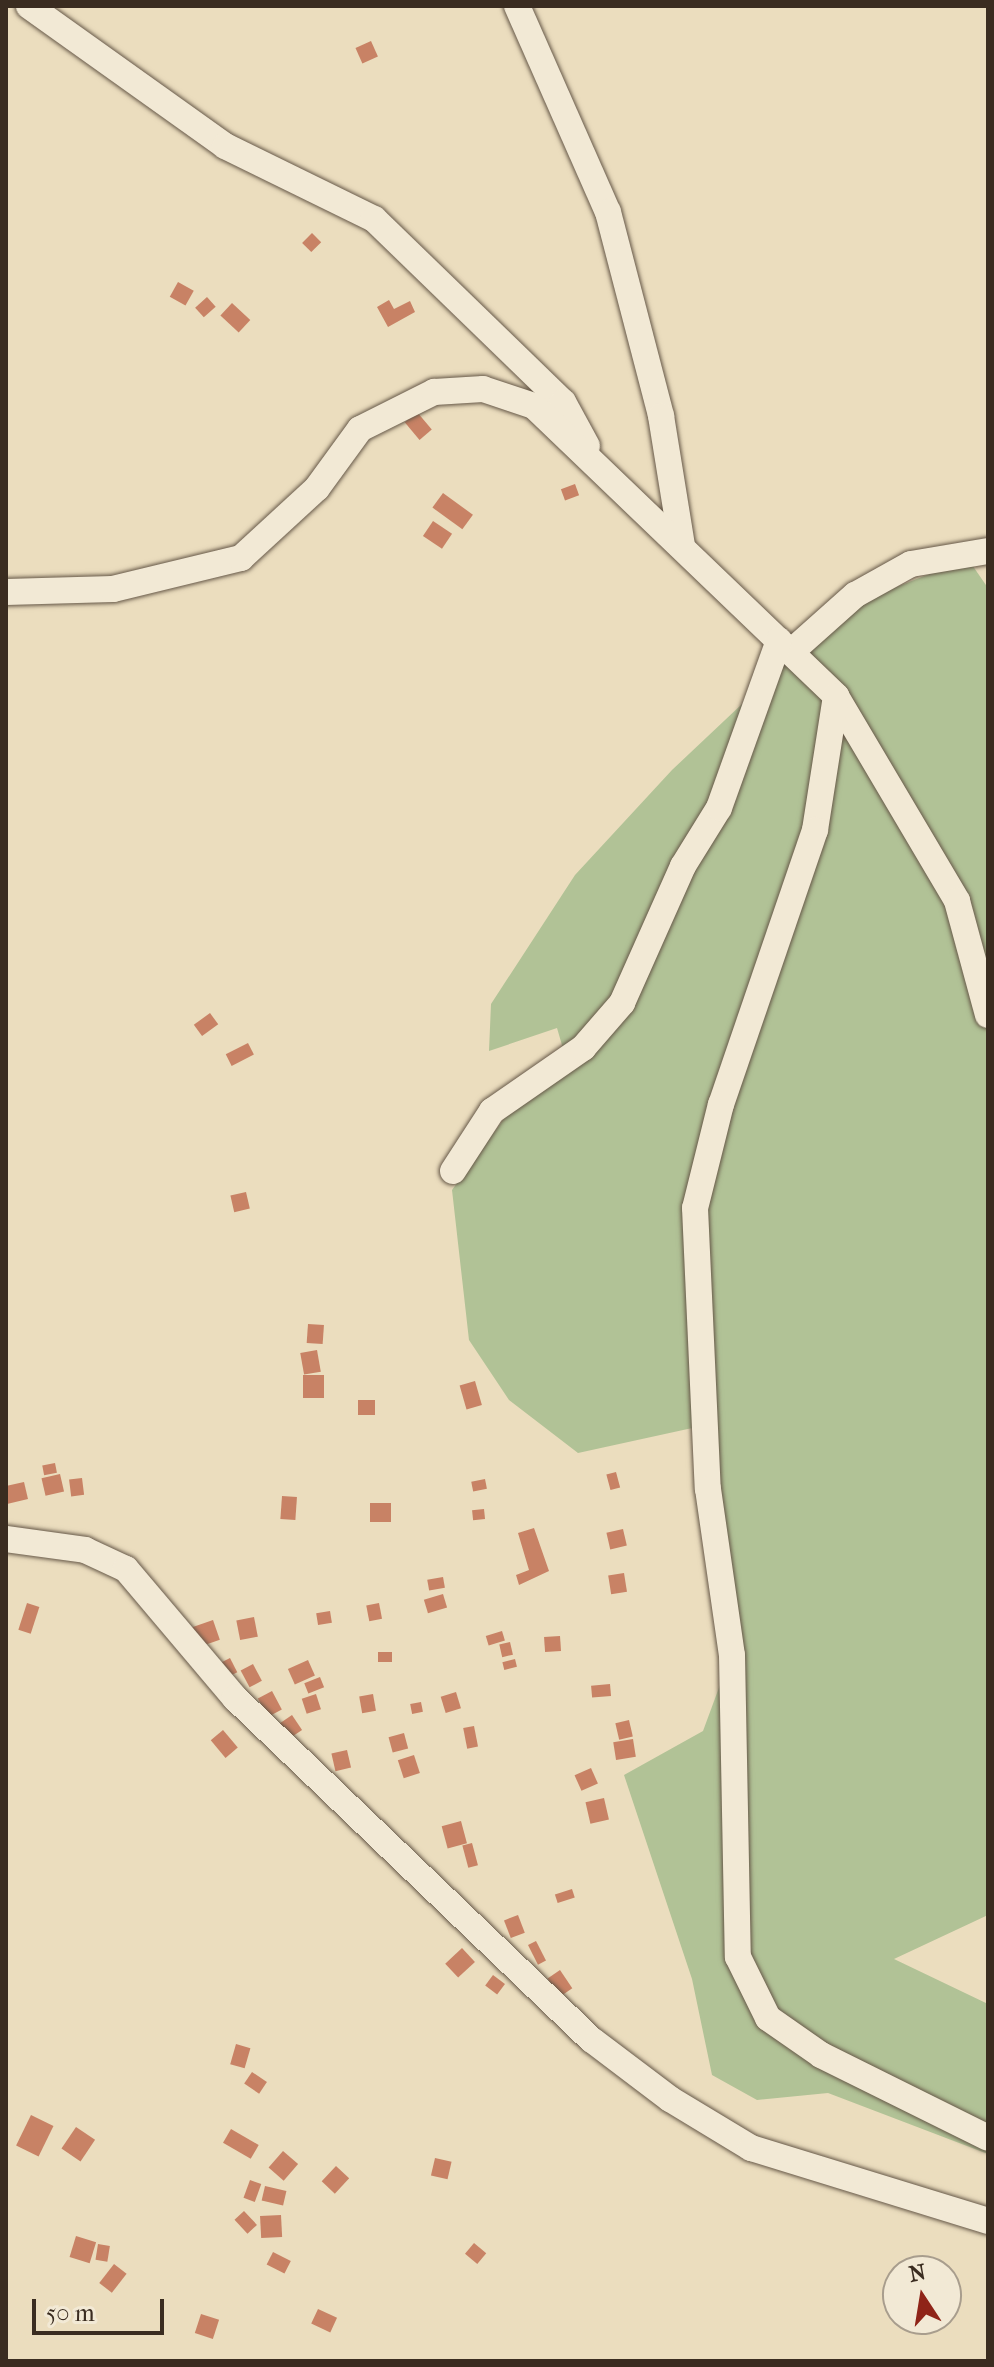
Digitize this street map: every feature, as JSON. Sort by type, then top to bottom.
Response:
[{"type":"street","points":[[29,6],[225,146],[374,219],[563,402],[597,465]]},
{"type":"street","points":[[517,6],[608,212],[661,416],[682,545]]},
{"type":"street","points":[[6,592],[113,589],[241,558],[317,488],[360,429],[434,392],[483,389],[534,406],[836,696],[957,901],[988,1015]]},
{"type":"street","points":[[453,1171],[492,1111],[583,1048],[622,1003],[683,866],[719,808],[785,646],[855,595],[911,564],[988,551]]},
{"type":"street","points":[[836,696],[815,830],[726,1090],[695,1208],[708,1489],[732,1655],[738,1957],[768,2018],[821,2055],[988,2138]]},
{"type":"street","points":[[6,1539],[85,1550],[126,1569],[235,1698],[592,2040],[670,2099],[751,2148],[988,2221]]},
{"type":"green space","points":[[968,559],[988,588],[988,1915],[894,1959],[988,2004],[988,2154],[828,2093],[757,2100],[712,2075],[692,1979],[624,1775],[703,1731],[724,1674],[706,1425],[578,1453],[509,1400],[469,1340],[452,1190],[525,1090],[564,1052],[557,1028],[489,1051],[491,1004],[575,875],[672,770],[845,607]]},
{"type":"building","points":[[371,41],[378,57],[362,63],[355,48]]},
{"type":"building","points":[[312,233],[321,242],[311,252],[302,243]]},
{"type":"building","points":[[178,282],[194,291],[186,306],[170,297]]},
{"type":"building","points":[[207,297],[216,307],[204,317],[195,308]]},
{"type":"building","points":[[389,300],[394,309],[410,301],[415,312],[388,327],[377,307]]},
{"type":"building","points":[[232,303],[250,320],[239,332],[220,315]]},
{"type":"building","points":[[417,412],[432,430],[420,440],[405,422]]},
{"type":"building","points":[[575,484],[579,495],[565,500],[561,489]]},
{"type":"building","points":[[443,493],[473,515],[462,529],[432,508]]},
{"type":"building","points":[[433,521],[452,534],[442,549],[423,536]]},
{"type":"building","points":[[210,1013],[218,1024],[202,1036],[194,1025]]},
{"type":"building","points":[[248,1043],[254,1055],[232,1066],[226,1054]]},
{"type":"building","points":[[246,1192],[250,1209],[234,1212],[230,1196]]},
{"type":"building","points":[[308,1324],[324,1325],[323,1344],[307,1343]]},
{"type":"building","points":[[317,1350],[321,1372],[304,1375],[300,1353]]},
{"type":"building","points":[[303,1375],[324,1375],[324,1398],[303,1398]]},
{"type":"building","points":[[475,1381],[482,1405],[467,1409],[460,1385]]},
{"type":"building","points":[[358,1400],[375,1400],[375,1415],[358,1415]]},
{"type":"building","points":[[55,1463],[57,1473],[44,1475],[42,1465]]},
{"type":"building","points":[[616,1472],[620,1487],[610,1490],[606,1475]]},
{"type":"building","points":[[60,1474],[64,1492],[46,1496],[41,1478]]},
{"type":"building","points":[[82,1478],[84,1495],[71,1496],[69,1480]]},
{"type":"building","points":[[485,1479],[487,1489],[473,1491],[471,1482]]},
{"type":"building","points":[[24,1482],[28,1499],[7,1504],[6,1486]]},
{"type":"building","points":[[282,1496],[297,1497],[295,1520],[280,1519]]},
{"type":"building","points":[[370,1503],[391,1503],[391,1522],[370,1522]]},
{"type":"building","points":[[484,1509],[485,1519],[473,1520],[472,1510]]},
{"type":"building","points":[[534,1528],[549,1571],[519,1585],[516,1575],[529,1570],[518,1533]]},
{"type":"building","points":[[623,1529],[627,1546],[610,1549],[606,1533]]},
{"type":"building","points":[[624,1573],[627,1592],[611,1594],[608,1576]]},
{"type":"building","points":[[443,1577],[445,1588],[429,1591],[427,1580]]},
{"type":"building","points":[[443,1594],[447,1607],[428,1613],[424,1600]]},
{"type":"building","points":[[27,1603],[39,1607],[31,1634],[18,1630]]},
{"type":"building","points":[[379,1603],[382,1619],[369,1621],[366,1605]]},
{"type":"building","points":[[330,1611],[332,1623],[318,1625],[316,1613]]},
{"type":"building","points":[[254,1617],[258,1637],[240,1640],[236,1620]]},
{"type":"building","points":[[213,1620],[220,1640],[199,1647],[192,1627]]},
{"type":"building","points":[[502,1631],[505,1641],[489,1646],[486,1636]]},
{"type":"building","points":[[560,1636],[561,1651],[545,1652],[544,1637]]},
{"type":"building","points":[[510,1642],[513,1655],[502,1657],[499,1644]]},
{"type":"building","points":[[378,1652],[392,1652],[392,1662],[378,1662]]},
{"type":"building","points":[[230,1658],[237,1672],[222,1680],[215,1666]]},
{"type":"building","points":[[515,1659],[517,1667],[504,1670],[502,1662]]},
{"type":"building","points":[[308,1660],[315,1676],[295,1684],[288,1669]]},
{"type":"building","points":[[253,1664],[262,1681],[250,1687],[241,1671]]},
{"type":"building","points":[[320,1677],[324,1687],[308,1694],[304,1683]]},
{"type":"building","points":[[610,1684],[611,1696],[592,1698],[591,1686]]},
{"type":"building","points":[[272,1691],[282,1710],[268,1717],[258,1699]]},
{"type":"building","points":[[456,1692],[461,1708],[446,1713],[441,1697]]},
{"type":"building","points":[[316,1694],[321,1709],[307,1714],[302,1699]]},
{"type":"building","points":[[373,1694],[376,1711],[362,1713],[359,1696]]},
{"type":"building","points":[[421,1702],[423,1712],[412,1714],[410,1704]]},
{"type":"building","points":[[292,1715],[302,1730],[290,1738],[280,1723]]},
{"type":"building","points":[[629,1720],[633,1737],[619,1740],[615,1723]]},
{"type":"building","points":[[474,1726],[478,1747],[467,1749],[463,1728]]},
{"type":"building","points":[[223,1730],[238,1748],[226,1758],[211,1740]]},
{"type":"building","points":[[404,1733],[408,1748],[393,1753],[389,1737]]},
{"type":"building","points":[[633,1739],[636,1757],[616,1760],[613,1742]]},
{"type":"building","points":[[347,1750],[351,1768],[335,1771],[331,1754]]},
{"type":"building","points":[[414,1755],[420,1773],[404,1778],[398,1760]]},
{"type":"building","points":[[591,1768],[598,1784],[581,1791],[575,1775]]},
{"type":"building","points":[[604,1798],[609,1819],[590,1824],[585,1802]]},
{"type":"building","points":[[461,1821],[467,1843],[448,1848],[442,1826]]},
{"type":"building","points":[[472,1843],[478,1865],[468,1868],[462,1846]]},
{"type":"building","points":[[572,1889],[575,1898],[558,1903],[555,1895]]},
{"type":"building","points":[[518,1915],[525,1933],[511,1938],[504,1920]]},
{"type":"building","points":[[536,1941],[546,1961],[538,1965],[528,1945]]},
{"type":"building","points":[[462,1948],[475,1962],[458,1978],[445,1964]]},
{"type":"building","points":[[560,1970],[572,1988],[560,1997],[548,1978]]},
{"type":"building","points":[[493,1975],[505,1984],[497,1994],[485,1985]]},
{"type":"building","points":[[236,2044],[250,2048],[245,2068],[230,2064]]},
{"type":"building","points":[[252,2072],[267,2082],[259,2094],[244,2084]]},
{"type":"building","points":[[31,2115],[53,2126],[39,2157],[16,2146]]},
{"type":"building","points":[[76,2127],[95,2140],[81,2161],[61,2149]]},
{"type":"building","points":[[231,2129],[259,2145],[251,2159],[223,2143]]},
{"type":"building","points":[[283,2151],[298,2164],[284,2181],[269,2168]]},
{"type":"building","points":[[435,2158],[452,2162],[448,2179],[431,2176]]},
{"type":"building","points":[[336,2166],[349,2178],[335,2194],[322,2181]]},
{"type":"building","points":[[250,2180],[261,2184],[255,2202],[244,2198]]},
{"type":"building","points":[[265,2186],[286,2191],[283,2206],[262,2201]]},
{"type":"building","points":[[244,2211],[257,2225],[247,2234],[234,2220]]},
{"type":"building","points":[[281,2215],[282,2237],[261,2238],[260,2216]]},
{"type":"building","points":[[76,2236],[96,2242],[90,2263],[70,2257]]},
{"type":"building","points":[[474,2243],[486,2253],[477,2264],[465,2254]]},
{"type":"building","points":[[98,2244],[110,2246],[107,2262],[95,2260]]},
{"type":"building","points":[[273,2252],[291,2261],[284,2274],[267,2264]]},
{"type":"building","points":[[114,2264],[127,2274],[112,2293],[99,2283]]},
{"type":"building","points":[[318,2309],[337,2318],[330,2332],[311,2324]]},
{"type":"building","points":[[201,2314],[219,2320],[213,2339],[195,2333]]}]
